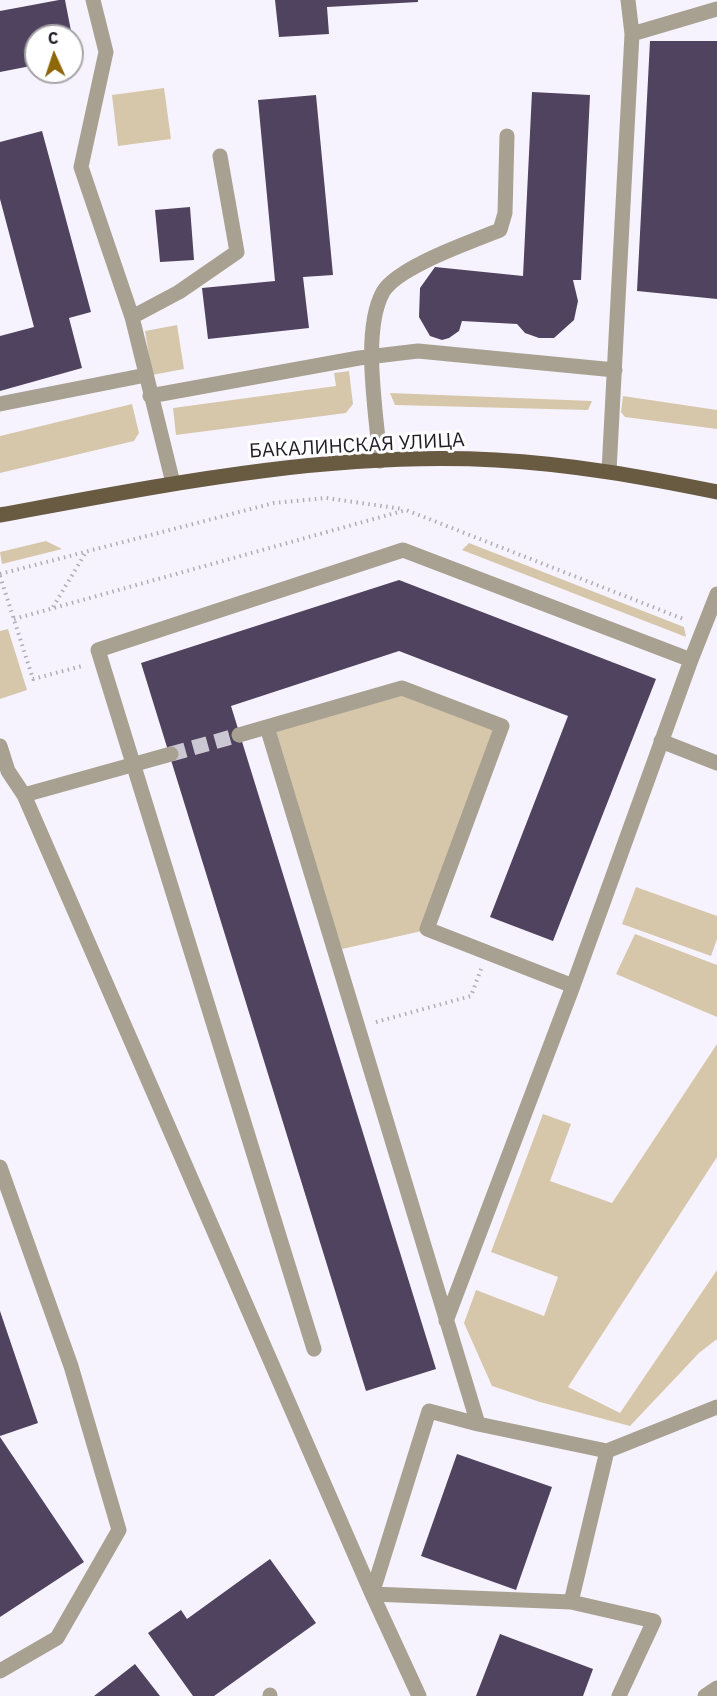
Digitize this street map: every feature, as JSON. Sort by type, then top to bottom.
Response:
[{"type":"main road","name":"БАКАЛИНСКАЯ УЛИЦА","points":[[0,515],[173,483],[281,468],[380,461],[495,460],[609,471],[717,492]]},
{"type":"lane","points":[[93,0],[106,52],[81,167],[132,316],[173,483]]},
{"type":"lane","points":[[609,471],[632,34],[628,0]]},
{"type":"lane","points":[[632,34],[717,9]]},
{"type":"lane","points":[[380,461],[372,327],[384,291],[419,264],[500,230],[505,213],[507,136]]},
{"type":"lane","points":[[132,316],[179,292],[237,252],[220,156]]},
{"type":"lane","points":[[150,396],[418,351],[615,370]]},
{"type":"lane","points":[[0,404],[146,375]]},
{"type":"lane","points":[[314,1349],[98,650],[403,550],[690,660]]},
{"type":"lane","points":[[446,1321],[573,986],[690,660],[717,594]]},
{"type":"lane","points":[[239,735],[402,688],[502,726],[427,929],[573,986]]},
{"type":"lane","points":[[267,727],[478,1425]]},
{"type":"lane","points":[[661,741],[717,763]]},
{"type":"lane","points":[[0,746],[4,774],[24,795],[372,1594],[419,1696]]},
{"type":"lane","points":[[24,795],[171,754]]},
{"type":"lane","points":[[0,1167],[71,1366],[119,1530],[57,1638],[0,1671]]},
{"type":"lane","points":[[372,1594],[429,1411],[478,1425],[607,1451],[717,1407]]},
{"type":"lane","points":[[571,1602],[607,1451]]},
{"type":"lane","points":[[372,1594],[571,1602],[654,1621],[618,1696]]},
{"type":"lane","points":[[705,1696],[717,1688]]},
{"type":"path","points":[[101,661],[33,679],[0,575],[274,503],[326,498],[406,510]]},
{"type":"path","points":[[53,608],[86,552]]},
{"type":"path","points":[[357,1027],[471,996],[487,952]]},
{"type":"shaded area","points":[[164,88],[171,139],[118,146],[112,95]]},
{"type":"shaded area","points":[[177,325],[184,369],[152,375],[145,331]]},
{"type":"shaded area","points":[[349,371],[353,404],[346,413],[176,435],[173,408],[336,386],[334,373]]},
{"type":"shaded area","points":[[390,393],[592,401],[588,410],[395,405]]},
{"type":"shaded area","points":[[623,396],[717,410],[717,429],[625,417],[621,412]]},
{"type":"shaded area","points":[[132,404],[139,433],[134,441],[0,473],[0,436]]},
{"type":"shaded area","points":[[46,541],[62,549],[2,564],[0,552]]},
{"type":"shaded area","points":[[469,543],[684,627],[686,637],[462,550]]},
{"type":"shaded area","points":[[8,629],[27,690],[0,699],[0,631]]},
{"type":"shaded area","points":[[402,694],[494,729],[422,931],[342,949],[269,733]]},
{"type":"shaded area","points":[[636,887],[717,916],[717,939],[711,956],[622,924]]},
{"type":"shaded area","points":[[635,934],[717,965],[717,1017],[616,974]]},
{"type":"shaded area","points":[[717,1044],[717,1157],[568,1387],[620,1413],[717,1270],[717,1339],[699,1353],[630,1426],[540,1402],[492,1386],[464,1323],[476,1290],[544,1316],[558,1277],[491,1252],[543,1114],[571,1124],[550,1181],[612,1203]]},
{"type":"building","points":[[65,0],[70,24],[24,24],[24,67],[0,72],[0,11]]},
{"type":"building","points":[[275,0],[418,0],[418,2],[327,7],[329,34],[279,37]]},
{"type":"building","points":[[650,41],[717,41],[717,299],[637,291]]},
{"type":"building","points":[[532,92],[590,95],[581,280],[573,280],[578,301],[574,320],[554,338],[539,338],[525,333],[517,324],[462,321],[459,331],[449,338],[442,340],[430,336],[419,317],[420,288],[435,267],[523,276]]},
{"type":"building","points":[[316,95],[333,275],[303,277],[309,328],[208,339],[202,288],[275,281],[258,100]]},
{"type":"building","points":[[42,131],[91,312],[69,318],[82,368],[0,391],[0,336],[34,327],[0,199],[0,142]]},
{"type":"building","points":[[190,207],[194,260],[160,262],[155,210]]},
{"type":"building","points":[[399,580],[656,679],[553,941],[490,917],[568,716],[399,651],[231,706],[436,1369],[366,1391],[141,663]]},
{"type":"building","points":[[0,1311],[38,1423],[0,1436]]},
{"type":"building","points":[[0,1437],[84,1562],[0,1617]]},
{"type":"building","points":[[457,1454],[552,1487],[516,1590],[421,1556]]},
{"type":"building","points":[[270,1559],[316,1623],[214,1696],[193,1696],[148,1633],[181,1610],[187,1619]]},
{"type":"building","points":[[500,1634],[593,1669],[583,1696],[476,1696]]},
{"type":"building","points":[[135,1664],[160,1696],[94,1696]]},
{"type":"tunnel","points":[[171,754],[239,735]]}]
